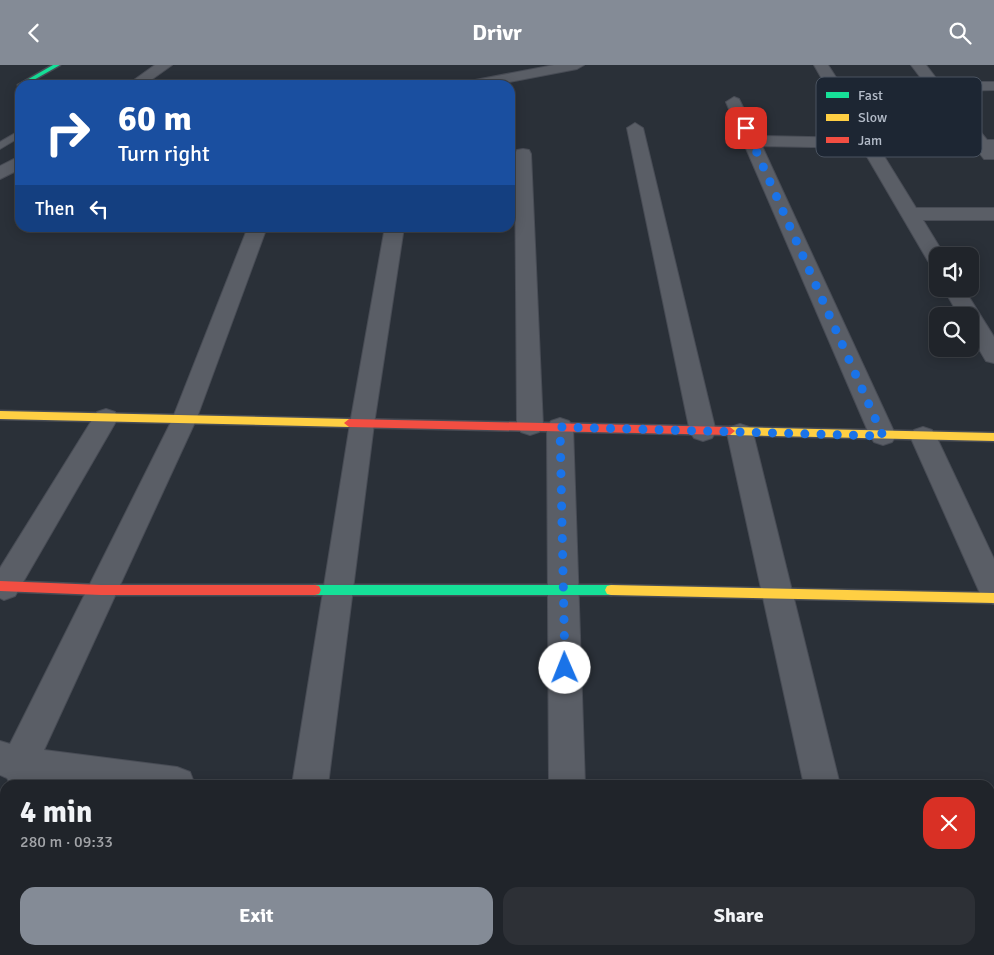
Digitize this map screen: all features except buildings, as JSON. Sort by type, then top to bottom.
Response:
[{"type":"street","points":[[29,80],[57,65]]},
{"type":"street","points":[[142,80],[164,65]]},
{"type":"street","points":[[497,80],[577,65]]},
{"type":"street","points":[[821,65],[828,77]]},
{"type":"street","points":[[918,65],[928,77]]},
{"type":"street","points":[[734,102],[883,436]]},
{"type":"street","points":[[635,128],[703,432]]},
{"type":"street","points":[[752,141],[816,142]]},
{"type":"street","points":[[988,145],[994,160]]},
{"type":"street","points":[[523,154],[518,208],[530,426]]},
{"type":"street","points":[[875,157],[930,247]]},
{"type":"street","points":[[0,175],[15,164]]},
{"type":"street","points":[[909,213],[994,213]]},
{"type":"street","points":[[127,780],[16,769],[184,420],[256,232]]},
{"type":"street","points":[[311,780],[362,424],[395,232]]},
{"type":"street","points":[[959,297],[994,356]]},
{"type":"street","points":[[0,415],[530,426],[740,433],[994,437]]},
{"type":"street","points":[[106,418],[2,586],[101,590],[564,589],[994,599]]},
{"type":"street","points":[[560,427],[567,780]]},
{"type":"street","points":[[740,433],[821,780]]},
{"type":"street","points":[[923,437],[994,591]]},
{"type":"lane","points":[[0,146],[15,137]]},
{"type":"traffic: fast","points":[[30,80],[57,65]]},
{"type":"traffic: fast","points":[[315,590],[611,590]]},
{"type":"traffic: slow","points":[[0,415],[349,423]]},
{"type":"traffic: slow","points":[[730,431],[994,437]]},
{"type":"traffic: slow","points":[[611,590],[994,598]]},
{"type":"traffic: jam","points":[[349,423],[730,431]]},
{"type":"traffic: jam","points":[[0,586],[101,590],[315,590]]},
{"type":"route","points":[[565,668],[560,427],[883,436],[746,128]]}]
